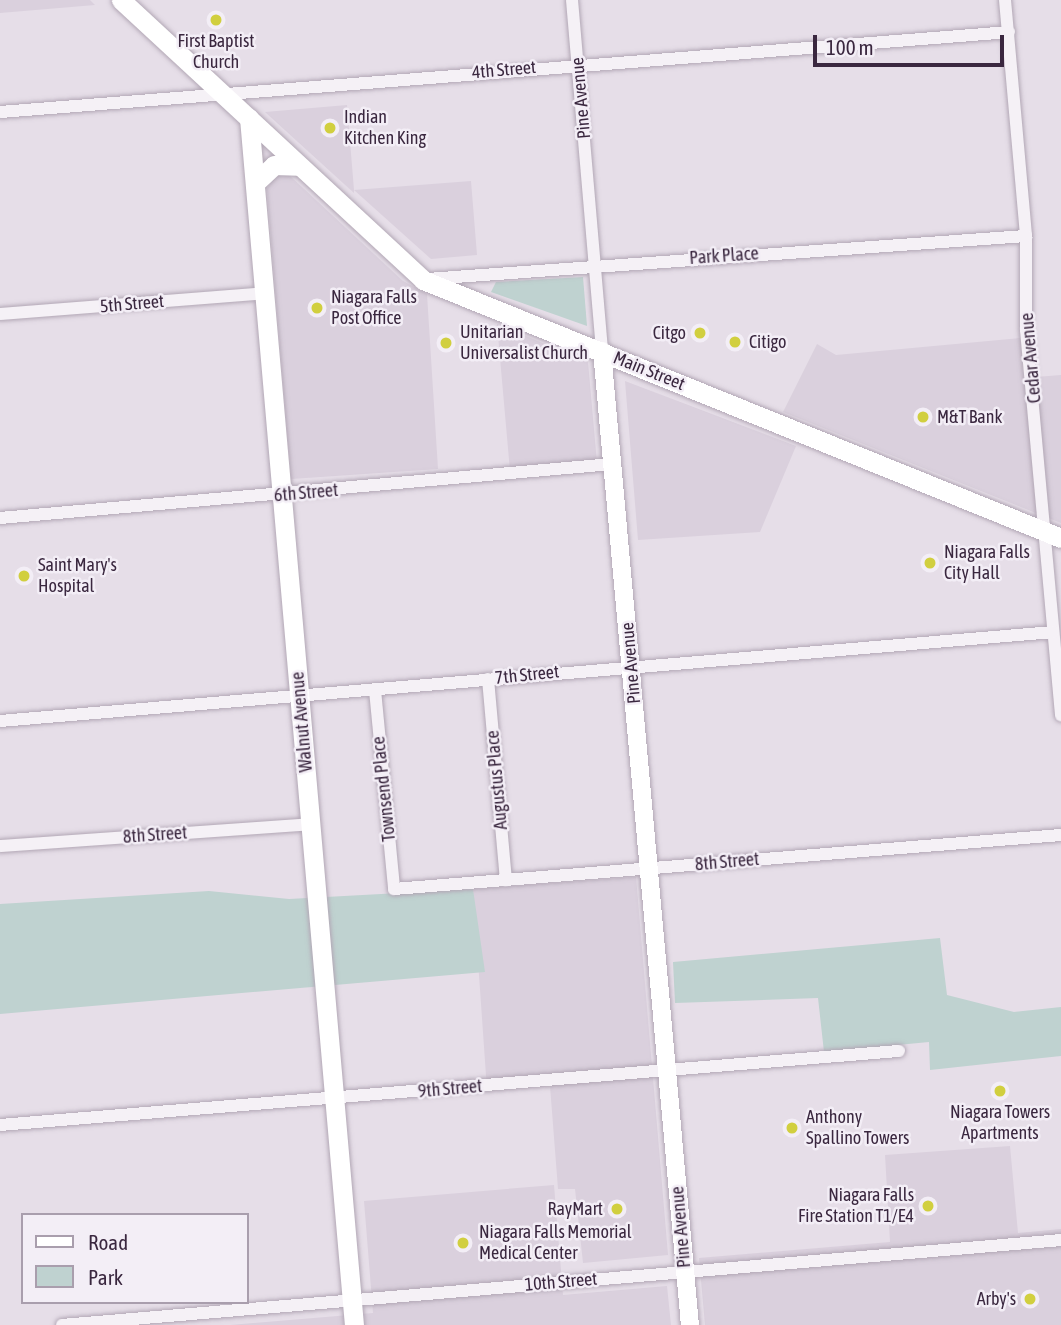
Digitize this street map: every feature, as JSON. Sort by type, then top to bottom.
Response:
[{"type":"main road","name":"Main Street","points":[[121,0],[423,280],[1053,534]]},
{"type":"main road","name":"Walnut Avenue","points":[[249,118],[354,1325]]},
{"type":"main road","points":[[255,183],[274,165],[298,166]]},
{"type":"main road","name":"Pine Avenue","points":[[602,351],[690,1325]]},
{"type":"street","name":"Pine Avenue","points":[[572,0],[602,351]]},
{"type":"street","name":"Cedar Avenue","points":[[1005,0],[1026,236],[1026,330],[1053,534],[1054,632],[1061,715]]},
{"type":"street","name":"4th Street","points":[[0,111],[578,63],[1009,32]]},
{"type":"street","name":"Park Place","points":[[423,280],[596,264],[1026,236]]},
{"type":"street","name":"5th Street","points":[[0,314],[264,293]]},
{"type":"street","name":"6th Street","points":[[0,518],[612,464]]},
{"type":"street","name":"7th Street","points":[[0,721],[300,697],[631,665],[1054,632]]},
{"type":"street","name":"Augustus Place","points":[[488,679],[506,880]]},
{"type":"street","name":"Townsend Place","points":[[375,690],[394,889]]},
{"type":"street","name":"8th Street","points":[[0,846],[311,824]]},
{"type":"street","name":"8th Street","points":[[394,889],[1061,835]]},
{"type":"street","name":"9th Street","points":[[0,1125],[899,1051]]},
{"type":"street","name":"10th Street","points":[[62,1325],[1061,1240]]},
{"type":"shaded area","points":[[0,0],[90,0],[95,5],[0,13]]},
{"type":"shaded area","points":[[347,105],[354,190],[354,193],[265,112]]},
{"type":"shaded area","points":[[289,175],[403,281],[427,294],[438,469],[291,479],[267,189],[275,176]]},
{"type":"shaded area","points":[[471,181],[477,255],[431,259],[354,190]]},
{"type":"shaded area","points":[[497,324],[588,362],[597,463],[510,471]]},
{"type":"shaded area","points":[[1020,338],[1023,378],[1061,375],[1061,523],[783,412],[817,344],[836,355]]},
{"type":"shaded area","points":[[625,381],[796,446],[760,532],[638,540]]},
{"type":"shaded area","points":[[636,877],[668,1255],[583,1263],[575,1189],[558,1189],[550,1086],[487,1090],[473,889]]},
{"type":"shaded area","points":[[1010,1146],[1018,1233],[1061,1229],[1061,1325],[705,1325],[699,1258],[890,1242],[885,1155]]},
{"type":"shaded area","name":"Niagara Falls Memorial Medical Center","points":[[554,1185],[563,1295],[667,1286],[671,1325],[230,1325],[373,1313],[364,1201]]},
{"type":"green space","points":[[583,277],[587,326],[491,292],[496,282]]},
{"type":"green space","points":[[473,889],[485,972],[0,1014],[0,904],[209,891],[289,899]]},
{"type":"green space","points":[[940,938],[947,995],[1014,1012],[1061,1007],[1061,1056],[930,1070],[929,1042],[824,1052],[818,998],[675,1003],[673,962]]},
{"type":"place","name":"First Baptist Church","points":[[216,20]]},
{"type":"place","name":"Indian Kitchen King","points":[[330,128]]},
{"type":"place","name":"Niagara Falls Post Office","points":[[317,308]]},
{"type":"place","name":"Citgo","points":[[700,333]]},
{"type":"place","name":"Citigo","points":[[735,342]]},
{"type":"place","name":"Unitarian Universalist Church","points":[[446,343]]},
{"type":"place","name":"M&T Bank","points":[[923,417]]},
{"type":"place","name":"Niagara Falls City Hall","points":[[930,563]]},
{"type":"place","name":"Saint Mary's Hospital","points":[[24,576]]},
{"type":"place","name":"Niagara Towers Apartments","points":[[1000,1091]]},
{"type":"place","name":"Anthony Spallino Towers","points":[[792,1128]]},
{"type":"place","name":"Niagara Falls Fire Station T1/E4","points":[[928,1206]]},
{"type":"place","name":"RayMart","points":[[617,1209]]},
{"type":"place","name":"Niagara Falls Memorial Medical Center","points":[[463,1243]]},
{"type":"place","name":"Arby's","points":[[1030,1299]]}]
